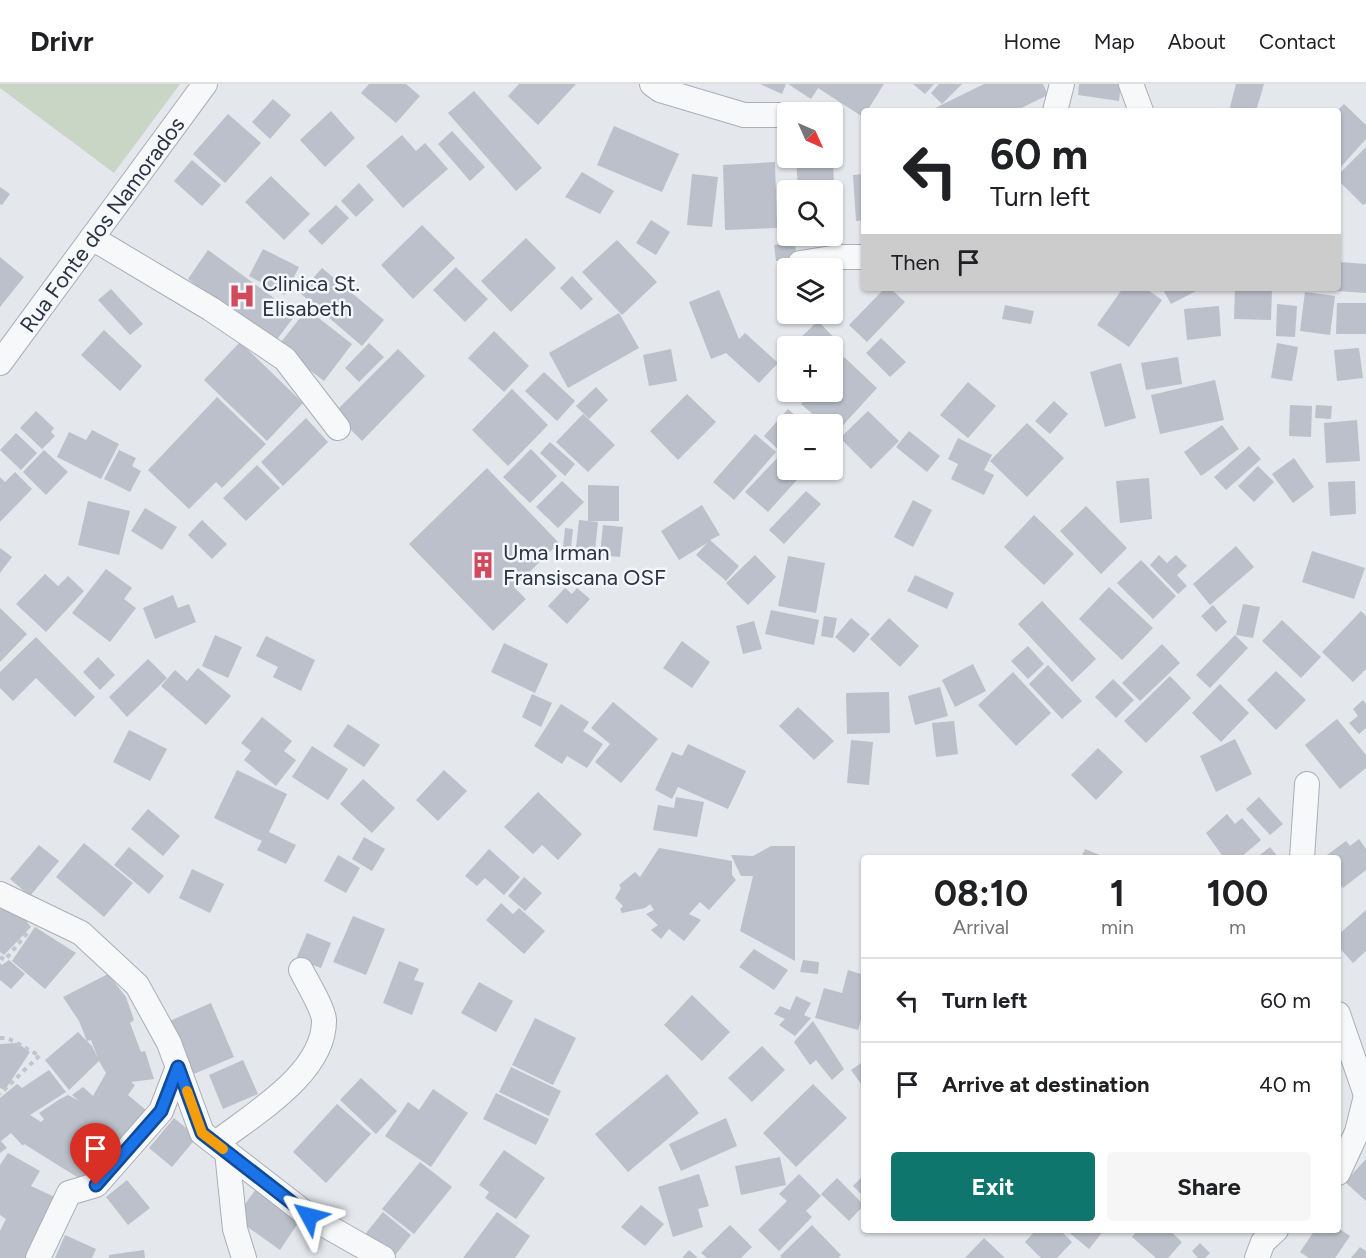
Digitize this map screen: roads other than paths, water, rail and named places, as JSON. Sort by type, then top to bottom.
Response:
[{"type":"street","name":"Rua Fonte dos Namorados","points":[[0,363],[205,84]]},
{"type":"street","points":[[652,84],[660,90],[744,115],[777,115]]},
{"type":"street","points":[[1056,108],[1062,84]]},
{"type":"street","points":[[1131,84],[1140,108]]},
{"type":"street","points":[[92,238],[211,309],[285,359],[338,428]]},
{"type":"street","points":[[832,258],[861,256]]},
{"type":"street","points":[[1302,855],[1307,784]]},
{"type":"street","points":[[0,894],[81,933],[137,985],[169,1043],[202,1133],[309,1216],[383,1258]]},
{"type":"street","points":[[221,1148],[298,1078],[319,1050],[324,1018],[301,970]]},
{"type":"street","points":[[1341,1023],[1366,1095],[1357,1132],[1341,1167]]},
{"type":"street","points":[[38,1258],[69,1193],[96,1185],[161,1111],[178,1067]]},
{"type":"street","points":[[221,1148],[235,1229],[244,1258]]},
{"type":"street","points":[[1257,1258],[1263,1242],[1273,1233]]},
{"type":"place","name":"Clinica St. Elisabeth","points":[[242,296]]},
{"type":"place","name":"Uma Irman Fransiscana OSF","points":[[483,565]]}]
